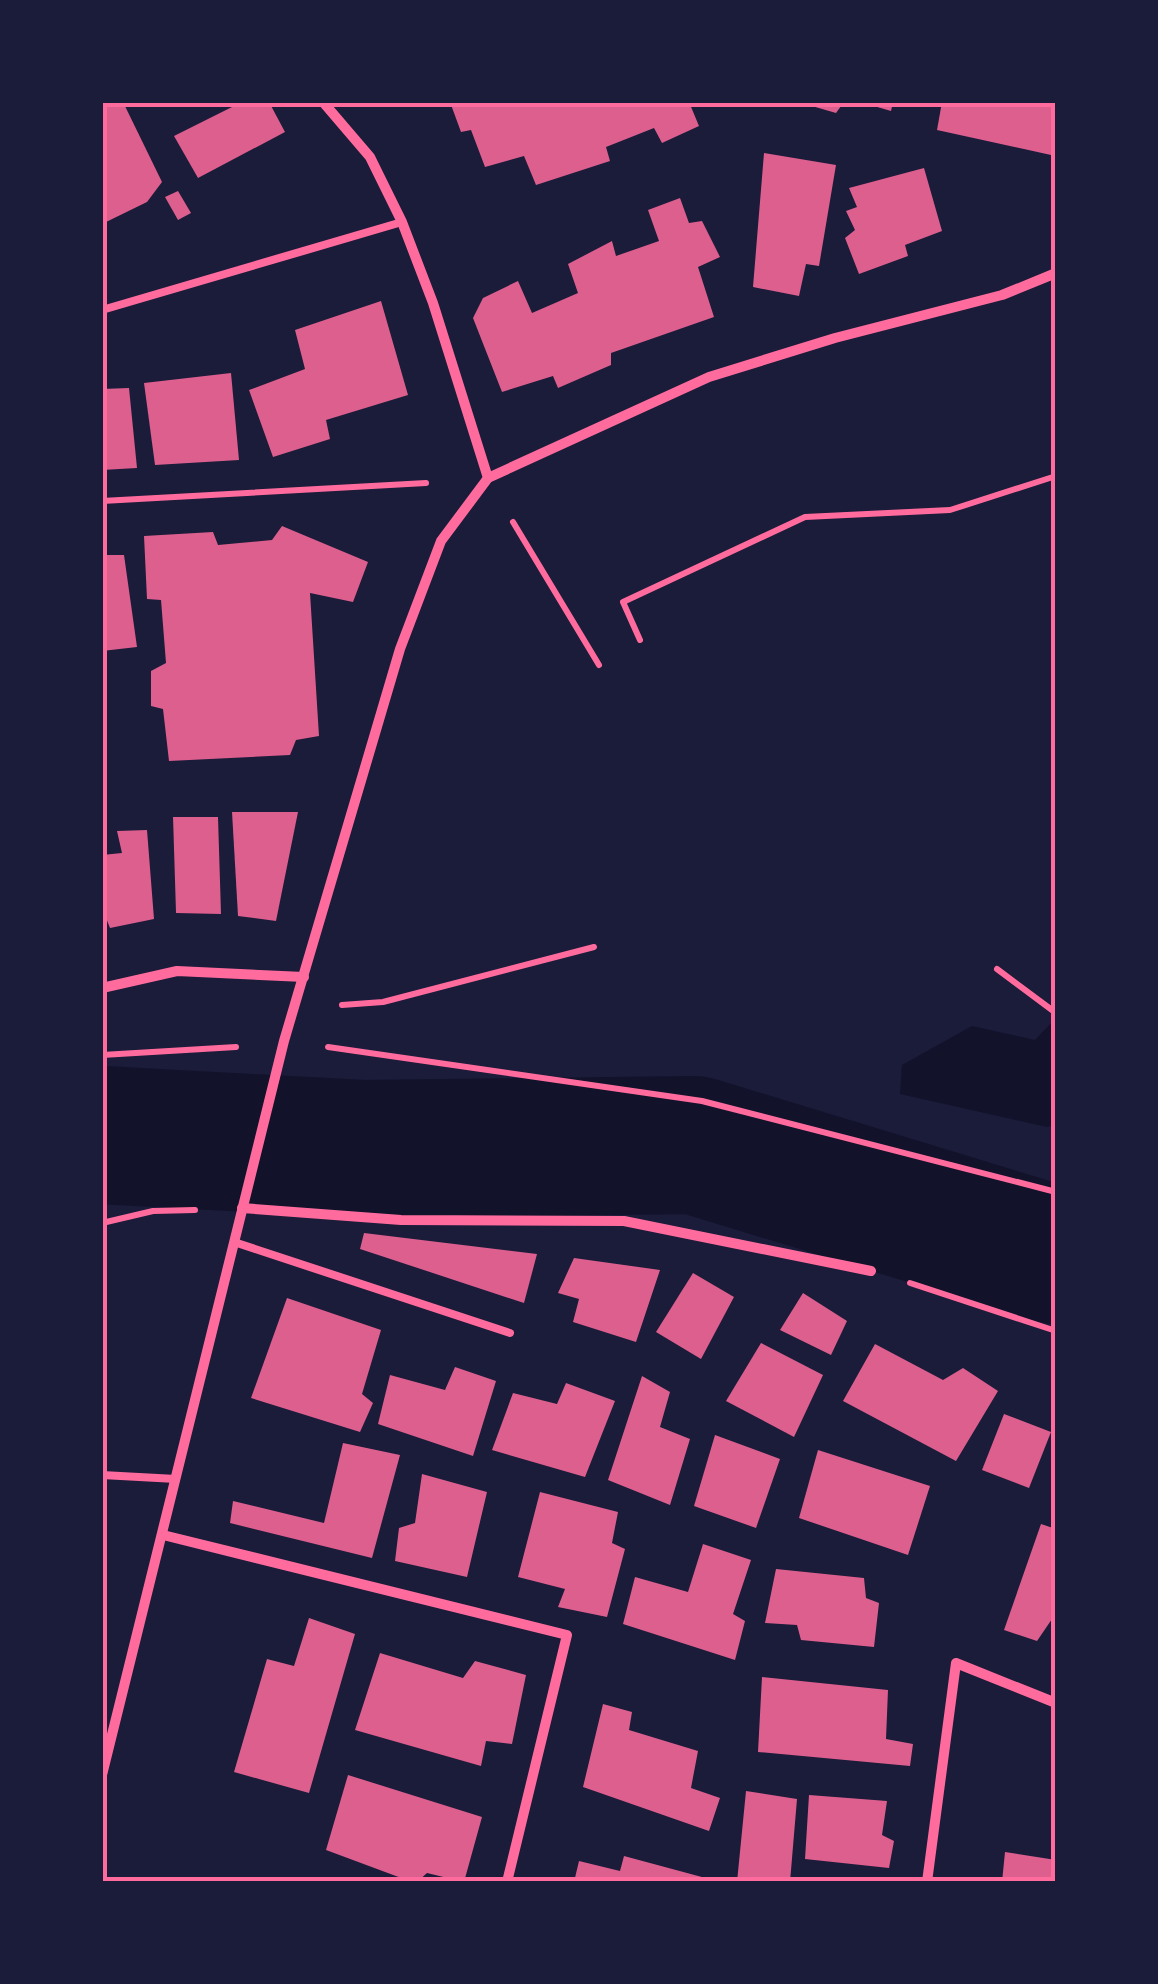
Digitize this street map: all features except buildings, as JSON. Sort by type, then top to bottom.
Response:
[{"type":"street","points":[[323,102],[370,157],[402,222],[433,303],[488,478]]},
{"type":"street","points":[[102,1775],[284,1041],[400,650],[441,541],[488,478],[709,376],[835,338],[1002,295],[1056,273]]},
{"type":"street","points":[[102,988],[176,971],[304,977]]},
{"type":"street","points":[[242,1208],[400,1220],[624,1221],[871,1271]]},
{"type":"street","points":[[163,1535],[567,1635],[507,1882]]},
{"type":"street","points":[[927,1882],[956,1663],[1056,1703]]},
{"type":"lane","points":[[102,310],[402,222]]},
{"type":"lane","points":[[234,1242],[510,1333]]},
{"type":"lane","points":[[102,1475],[176,1479]]},
{"type":"path","points":[[640,640],[623,602],[805,518],[950,510],[1056,476]]},
{"type":"path","points":[[102,502],[488,478],[599,666]]},
{"type":"path","points":[[294,1009],[382,1002],[594,947]]},
{"type":"path","points":[[996,969],[1054,1012]]},
{"type":"path","points":[[102,1055],[204,1051],[284,1041],[702,1102],[1056,1192]]},
{"type":"path","points":[[102,1223],[154,1211],[242,1208]]},
{"type":"path","points":[[871,1271],[1056,1331]]},
{"type":"shaded area","points":[[1055,1019],[1055,1125],[1047,1127],[900,1094],[902,1065],[972,1026],[1035,1040]]},
{"type":"waterway","points":[[102,1135],[362,1149],[695,1145],[1056,1255]]}]
